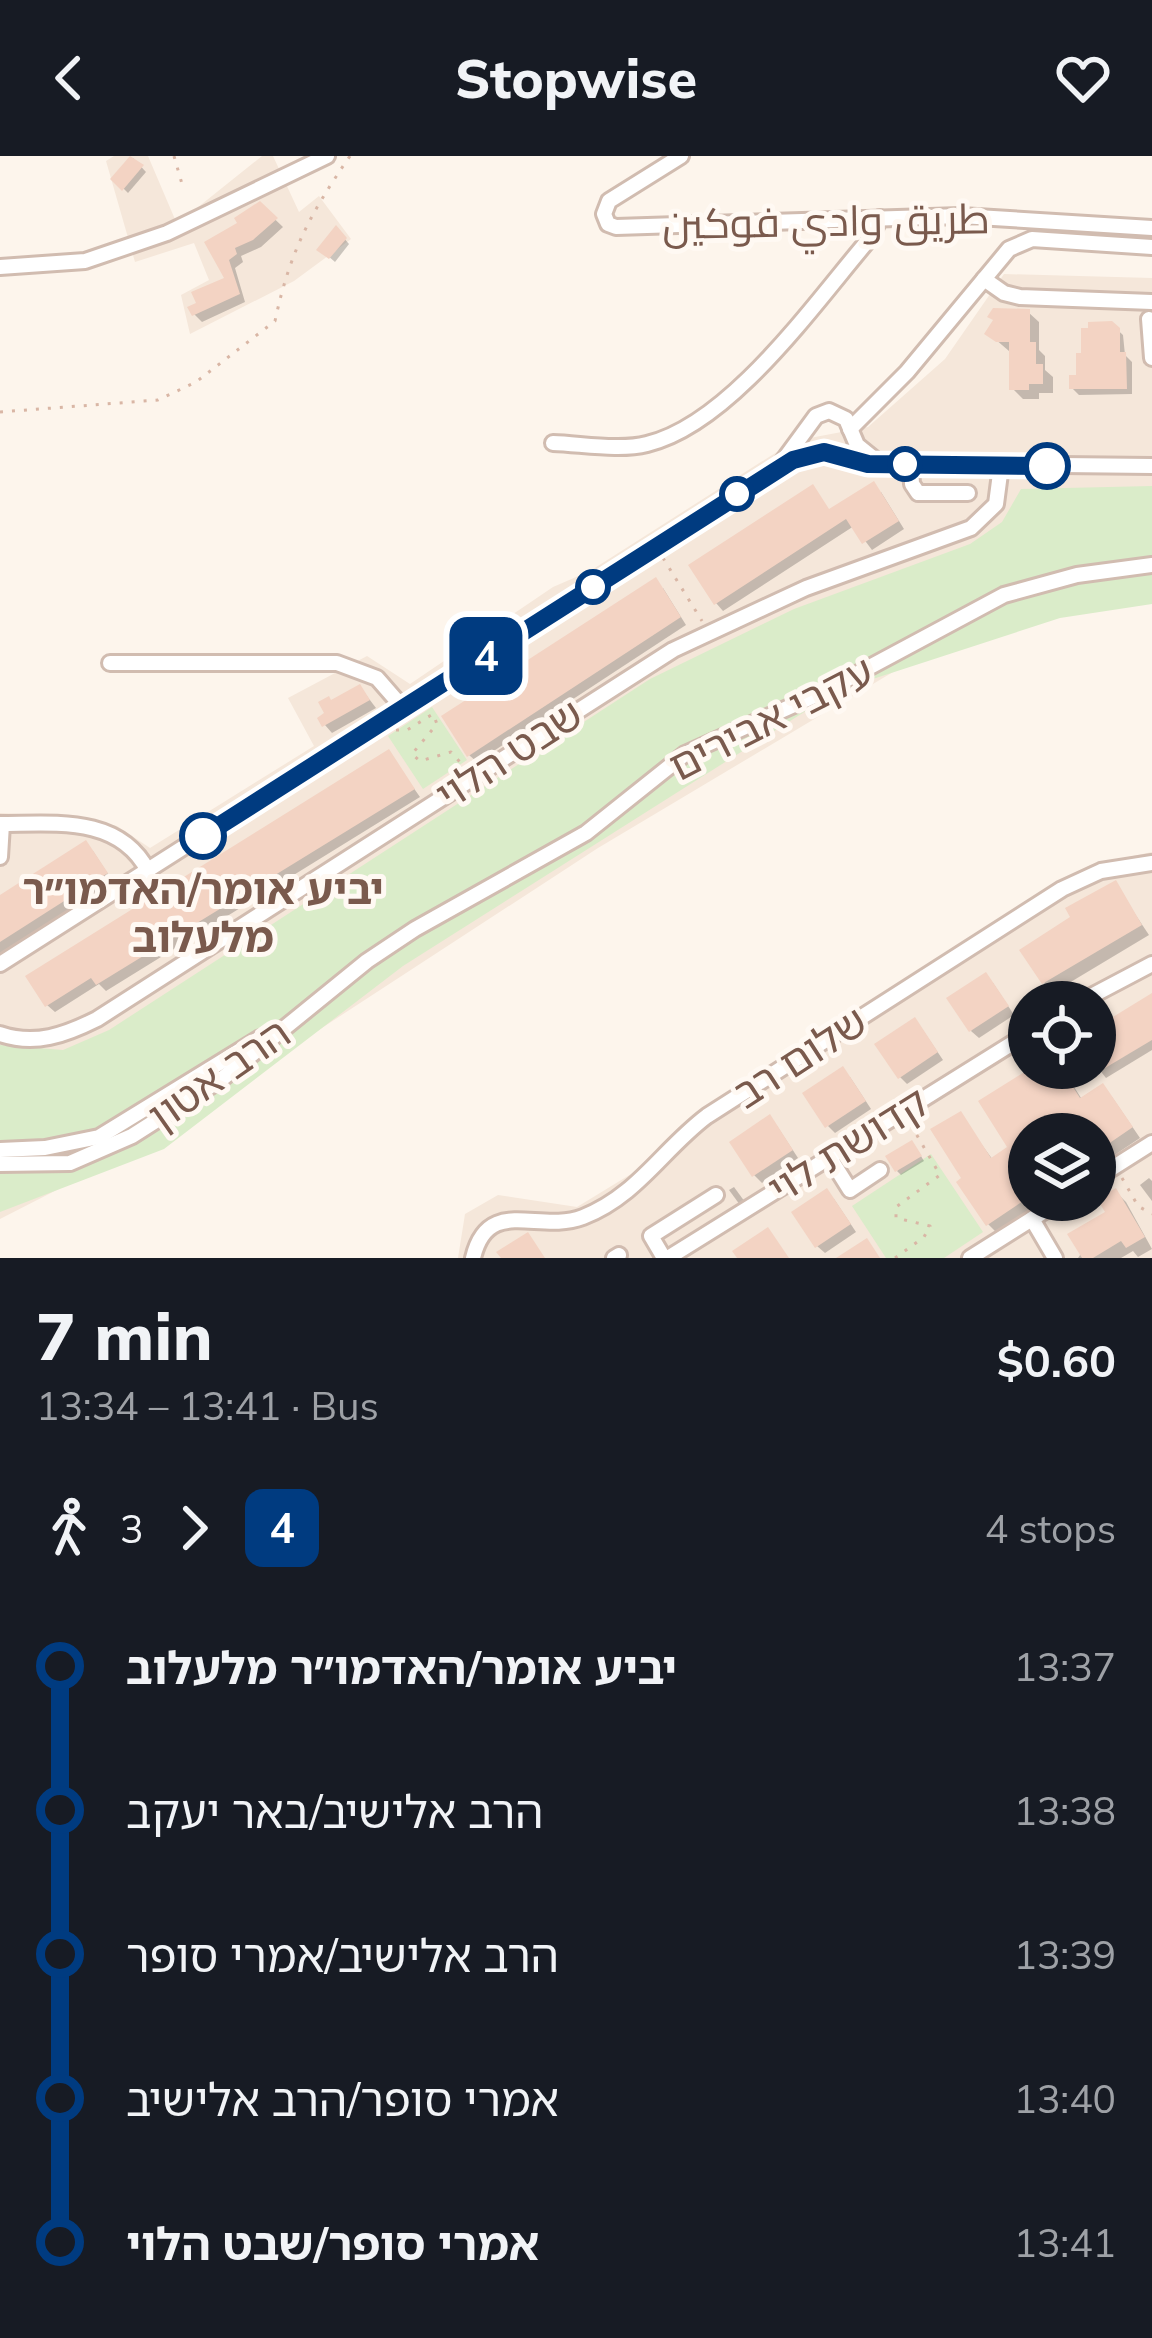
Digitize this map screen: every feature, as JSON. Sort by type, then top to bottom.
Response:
[{"type":"street","points":[[0,267],[85,260],[167,233],[327,156]]},
{"type":"street","name":"طريق وادي فوکين","points":[[680,156],[609,201],[604,214],[608,224],[1010,217],[1152,228]]},
{"type":"street","points":[[554,443],[646,445],[686,427],[740,390],[871,237],[880,218]]},
{"type":"street","points":[[0,964],[778,467],[842,449],[850,432],[907,372],[1009,249],[1033,239],[1152,247]]},
{"type":"street","points":[[984,279],[1020,297],[1152,302]]},
{"type":"street","points":[[1149,319],[1152,358]]},
{"type":"street","points":[[778,467],[816,416],[878,399]]},
{"type":"street","points":[[836,412],[846,418],[863,452],[883,464]]},
{"type":"street","points":[[809,428],[814,445],[868,464],[1152,466]]},
{"type":"street","points":[[911,465],[912,484],[918,493],[968,494]]},
{"type":"street","name":"שבט הלוי","points":[[0,1034],[46,1039],[97,1019],[651,663],[806,588],[971,528],[996,504],[1001,466]]},
{"type":"street","name":"עקבי אבירים","points":[[415,929],[586,833],[685,754],[825,691],[1004,595],[1077,574],[1152,565]]},
{"type":"street","points":[[110,663],[346,664],[377,678],[404,709]]},
{"type":"street","points":[[0,857],[1,824],[75,825],[104,831],[129,846],[148,871]]},
{"type":"street","name":"שלום רב","points":[[473,1258],[478,1236],[492,1224],[507,1219],[537,1224],[576,1220],[620,1200],[707,1116],[1062,890],[1101,871],[1152,863]]},
{"type":"street","name":"הרב אטון","points":[[0,1164],[70,1162],[132,1136],[223,1078],[333,988],[415,929]]},
{"type":"street","points":[[1116,983],[1152,964]]},
{"type":"street","points":[[0,1150],[45,1148],[99,1136],[279,1027],[284,1032]]},
{"type":"street","name":"קדושת לוי","points":[[666,1258],[1008,1046]]},
{"type":"street","points":[[1116,1165],[1152,1143]]},
{"type":"street","points":[[830,1158],[850,1190],[880,1170]]},
{"type":"street","points":[[666,1258],[651,1236],[716,1195]]},
{"type":"street","points":[[970,1258],[1029,1221]]},
{"type":"street","points":[[1033,1221],[1055,1258]]},
{"type":"path","points":[[174,156],[182,184]]},
{"type":"path","points":[[0,412],[158,400],[196,382],[275,321],[300,233],[350,156]]},
{"type":"path","points":[[655,546],[709,631]]},
{"type":"path","points":[[386,721],[401,733],[428,715],[437,716],[434,730],[412,754],[420,760],[451,752],[472,778]]},
{"type":"path","points":[[895,1258],[925,1237],[930,1226],[896,1217],[896,1207],[940,1175],[902,1110]]},
{"type":"path","points":[[1116,1168],[1138,1205],[1152,1214]]},
{"type":"shaded area","points":[[114,156],[148,156],[177,224],[262,156],[273,156],[299,212],[319,196],[351,239],[294,281],[190,334],[181,295],[209,280],[194,243],[135,262],[106,161]]},
{"type":"shaded area","points":[[1004,274],[1152,278],[1152,585],[950,638],[598,848],[133,1151],[0,1219],[0,813],[76,817],[117,826],[150,848],[314,746],[288,698],[367,656],[410,684],[553,587],[590,571],[794,441],[868,427],[945,359]]},
{"type":"shaded area","points":[[1152,852],[1152,1258],[458,1258],[465,1214],[498,1195],[577,1207],[636,1171],[705,1110],[1090,865]]},
{"type":"green space","points":[[1152,486],[1152,604],[1060,618],[839,690],[403,966],[164,1149],[0,1212],[0,1045],[63,1050],[109,1030],[650,679],[794,609],[970,544],[1002,522],[1021,489]]},
{"type":"green space","points":[[432,707],[467,760],[423,789],[388,736]]},
{"type":"green space","points":[[931,1154],[983,1232],[944,1258],[886,1258],[852,1206]]},
{"type":"building","points":[[130,156],[144,165],[122,191],[110,179]]},
{"type":"building","points":[[260,201],[278,218],[253,240],[235,248],[237,254],[229,260],[240,294],[192,316],[187,307],[196,303],[191,292],[224,278],[204,242],[237,223],[234,218]]},
{"type":"building","points":[[336,225],[347,238],[329,259],[316,250]]},
{"type":"building","points":[[993,308],[1030,309],[1030,342],[1036,342],[1036,364],[1043,364],[1043,384],[1009,390],[1009,342],[996,342],[984,334],[993,320],[987,317]]},
{"type":"building","points":[[1112,321],[1120,328],[1120,352],[1126,352],[1127,389],[1069,389],[1069,375],[1076,375],[1076,353],[1081,353],[1081,328],[1088,328],[1088,322]]},
{"type":"building","points":[[874,481],[899,521],[862,544],[846,519],[714,605],[688,565],[813,484],[829,509]]},
{"type":"building","points":[[656,577],[681,617],[467,757],[441,716]]},
{"type":"building","points":[[360,684],[370,700],[322,727],[317,718],[324,713],[318,702]]},
{"type":"building","points":[[389,749],[415,789],[96,985],[91,978],[45,1007],[25,976]]},
{"type":"building","points":[[86,840],[108,873],[0,942],[0,895]]},
{"type":"building","points":[[1116,880],[1142,925],[1040,981],[1019,950],[1070,917],[1065,908]]},
{"type":"building","points":[[986,972],[1008,1007],[969,1032],[946,998]]},
{"type":"building","points":[[1152,993],[1152,1040],[1116,1061],[1116,1015]]},
{"type":"building","points":[[915,1017],[938,1052],[898,1079],[874,1044]]},
{"type":"building","points":[[843,1066],[866,1101],[825,1128],[802,1093]]},
{"type":"building","points":[[1008,1082],[1008,1089],[1074,1089],[1080,1098],[1094,1089],[1107,1089],[1133,1127],[1116,1139],[1116,1113],[1008,1113],[1008,1211],[986,1226],[956,1182],[961,1178],[930,1129],[961,1111],[991,1158],[1007,1147],[978,1101]]},
{"type":"building","points":[[770,1114],[793,1150],[752,1177],[729,1142]]},
{"type":"building","points":[[912,1140],[922,1156],[895,1172],[885,1156]]},
{"type":"building","points":[[827,1188],[851,1224],[815,1248],[791,1212]]},
{"type":"building","points":[[1116,1188],[1145,1237],[1126,1248],[1121,1241],[1093,1258],[1082,1258],[1067,1234],[1089,1221],[1116,1221]]},
{"type":"building","points":[[768,1227],[789,1258],[737,1258],[732,1251]]},
{"type":"building","points":[[528,1232],[545,1258],[501,1258],[496,1252]]},
{"type":"building","points":[[867,1238],[880,1258],[836,1258]]},
{"type":"bus line","name":"4","points":[[203,836],[778,467],[804,455],[824,452],[868,464],[1047,466]]},
{"type":"place","name":"יביע אומר/האדמו״ר מלעלוב","points":[[203,836]]}]
